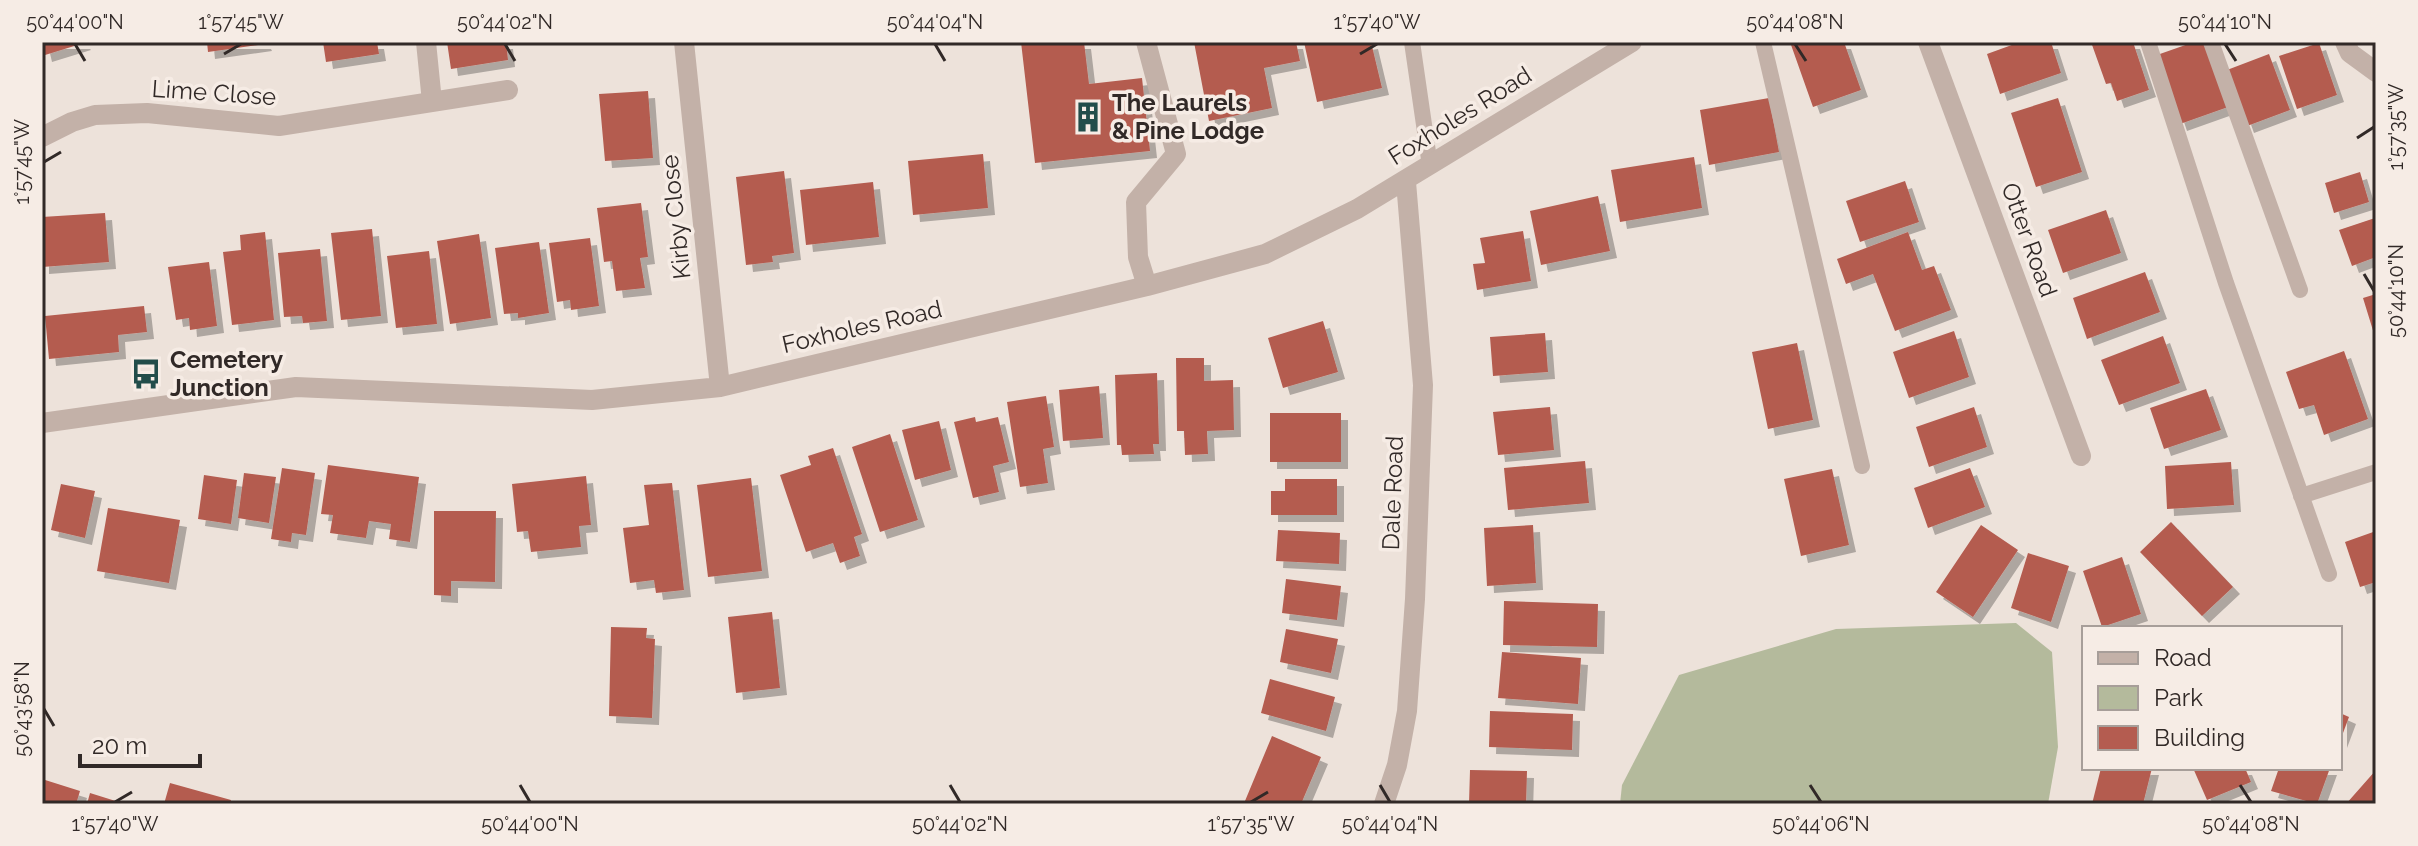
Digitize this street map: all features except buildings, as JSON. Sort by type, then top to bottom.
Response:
[{"type":"street","points":[[426,42],[432,102]]},
{"type":"street","name":"Kirby Close","points":[[684,42],[720,387]]},
{"type":"street","points":[[1146,42],[1176,154],[1136,202],[1138,257],[1147,286]]},
{"type":"street","name":"Foxholes Road","points":[[42,423],[296,387],[592,400],[720,387],[1147,286],[1265,254],[1406,182],[1632,42]]},
{"type":"street","name":"Otter Road","points":[[1928,42],[2081,456]]},
{"type":"street","points":[[2345,42],[2350,53],[2376,72]]},
{"type":"street","name":"Lime Close","points":[[42,137],[95,115],[147,113],[279,126],[508,90]]},
{"type":"street","name":"Dale Road","points":[[1384,804],[1407,711],[1422,400],[1406,182]]},
{"type":"lane","points":[[1412,42],[1430,166]]},
{"type":"lane","points":[[1763,42],[1862,466]]},
{"type":"lane","points":[[2148,42],[2329,574]]},
{"type":"lane","points":[[2211,42],[2300,290]]},
{"type":"lane","points":[[2301,496],[2376,472]]},
{"type":"green space","points":[[2016,623],[2052,652],[2058,747],[2048,804],[1620,804],[1622,785],[1679,675],[1836,629]]},
{"type":"place","name":"The Laurels & Pine Lodge","points":[[1088,117]]},
{"type":"place","name":"Cemetery Junction","points":[[146,374]]}]
